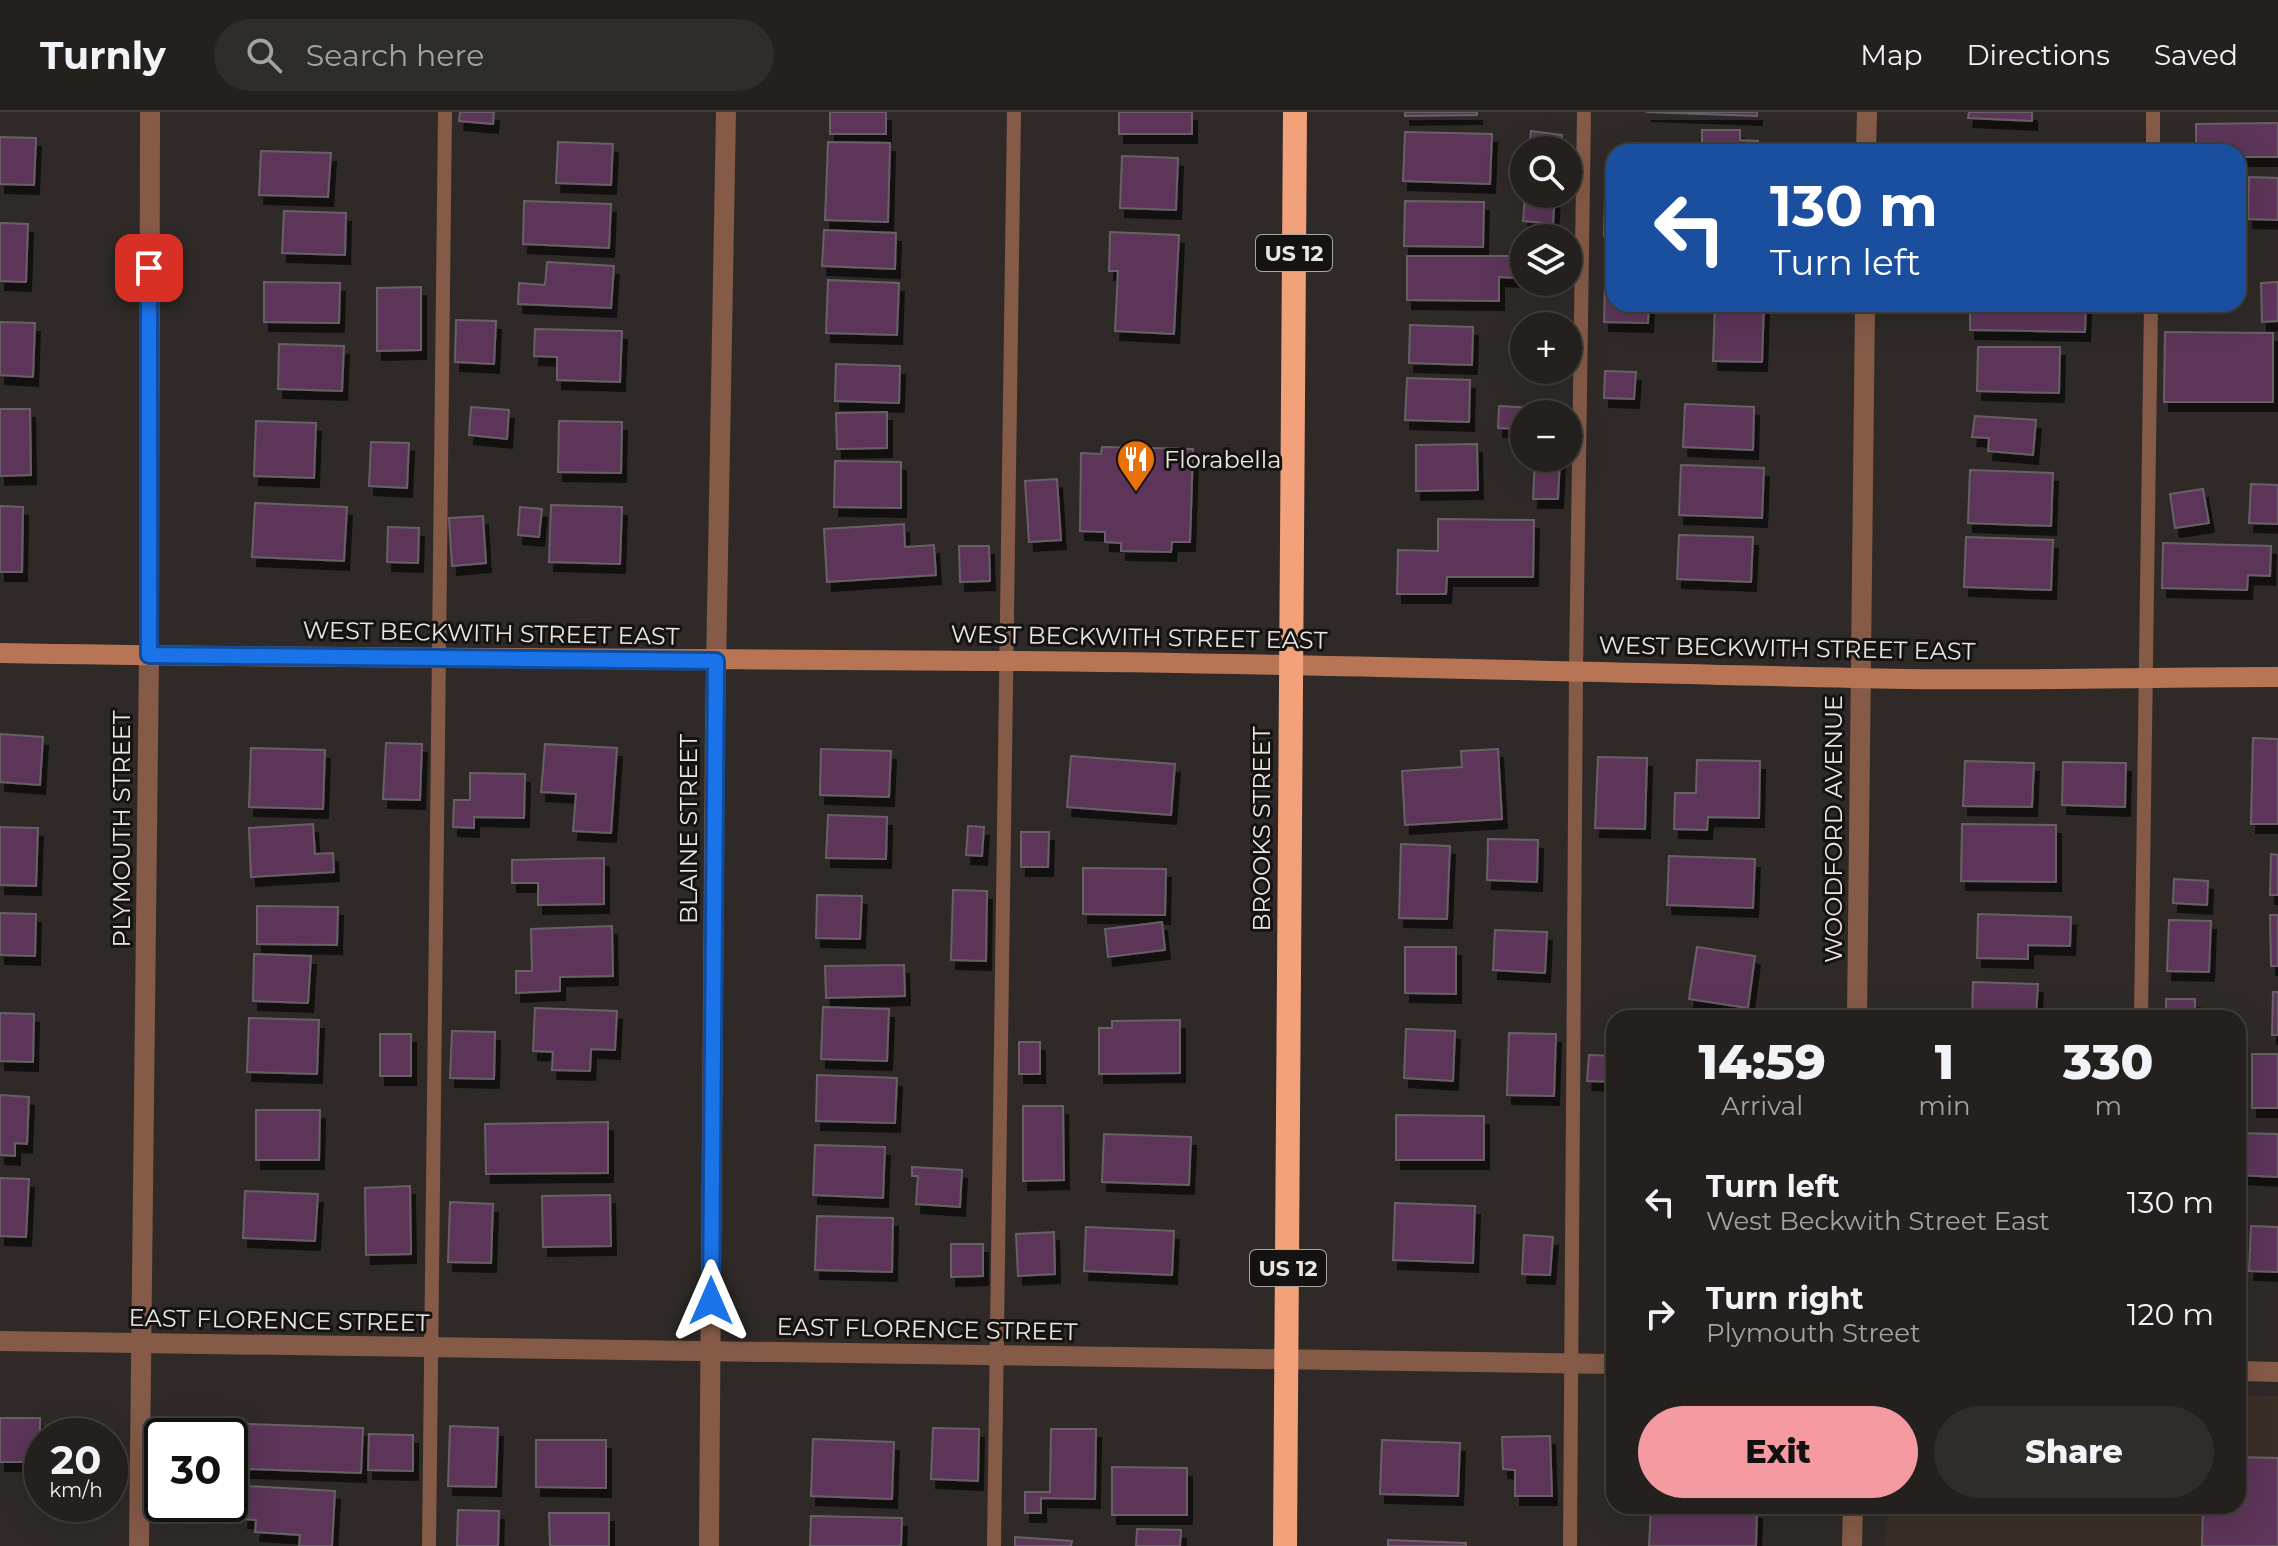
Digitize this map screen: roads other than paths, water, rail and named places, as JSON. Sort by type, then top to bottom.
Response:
[{"type":"highway","name":"BROOKS STREET","points":[[1285,1546],[1295,112]]},
{"type":"street","name":"PLYMOUTH STREET","points":[[139,1546],[149,655],[150,112]]},
{"type":"street","name":"BLAINE STREET","points":[[709,1546],[716,661],[726,112]]},
{"type":"street","points":[[1866,144],[1867,112]]},
{"type":"street","name":"WOODFORD AVENUE","points":[[1857,1010],[1865,312]]},
{"type":"street","name":"WEST BECKWITH STREET EAST","points":[[0,653],[1005,661],[1576,670],[1860,679],[2278,677]]},
{"type":"street","name":"EAST FLORENCE STREET","points":[[0,1341],[1606,1364]]},
{"type":"street","points":[[2246,1371],[2278,1372]]},
{"type":"street","points":[[1852,1546],[1853,1514]]},
{"type":"lane","points":[[429,1546],[445,112]]},
{"type":"lane","points":[[994,1546],[1014,112]]},
{"type":"lane","points":[[1570,1546],[1576,670],[1584,112]]},
{"type":"lane","points":[[2153,112],[2153,144]]},
{"type":"lane","points":[[2141,1010],[2151,312]]},
{"type":"place","name":"Florabella","points":[[1136,493]]}]
